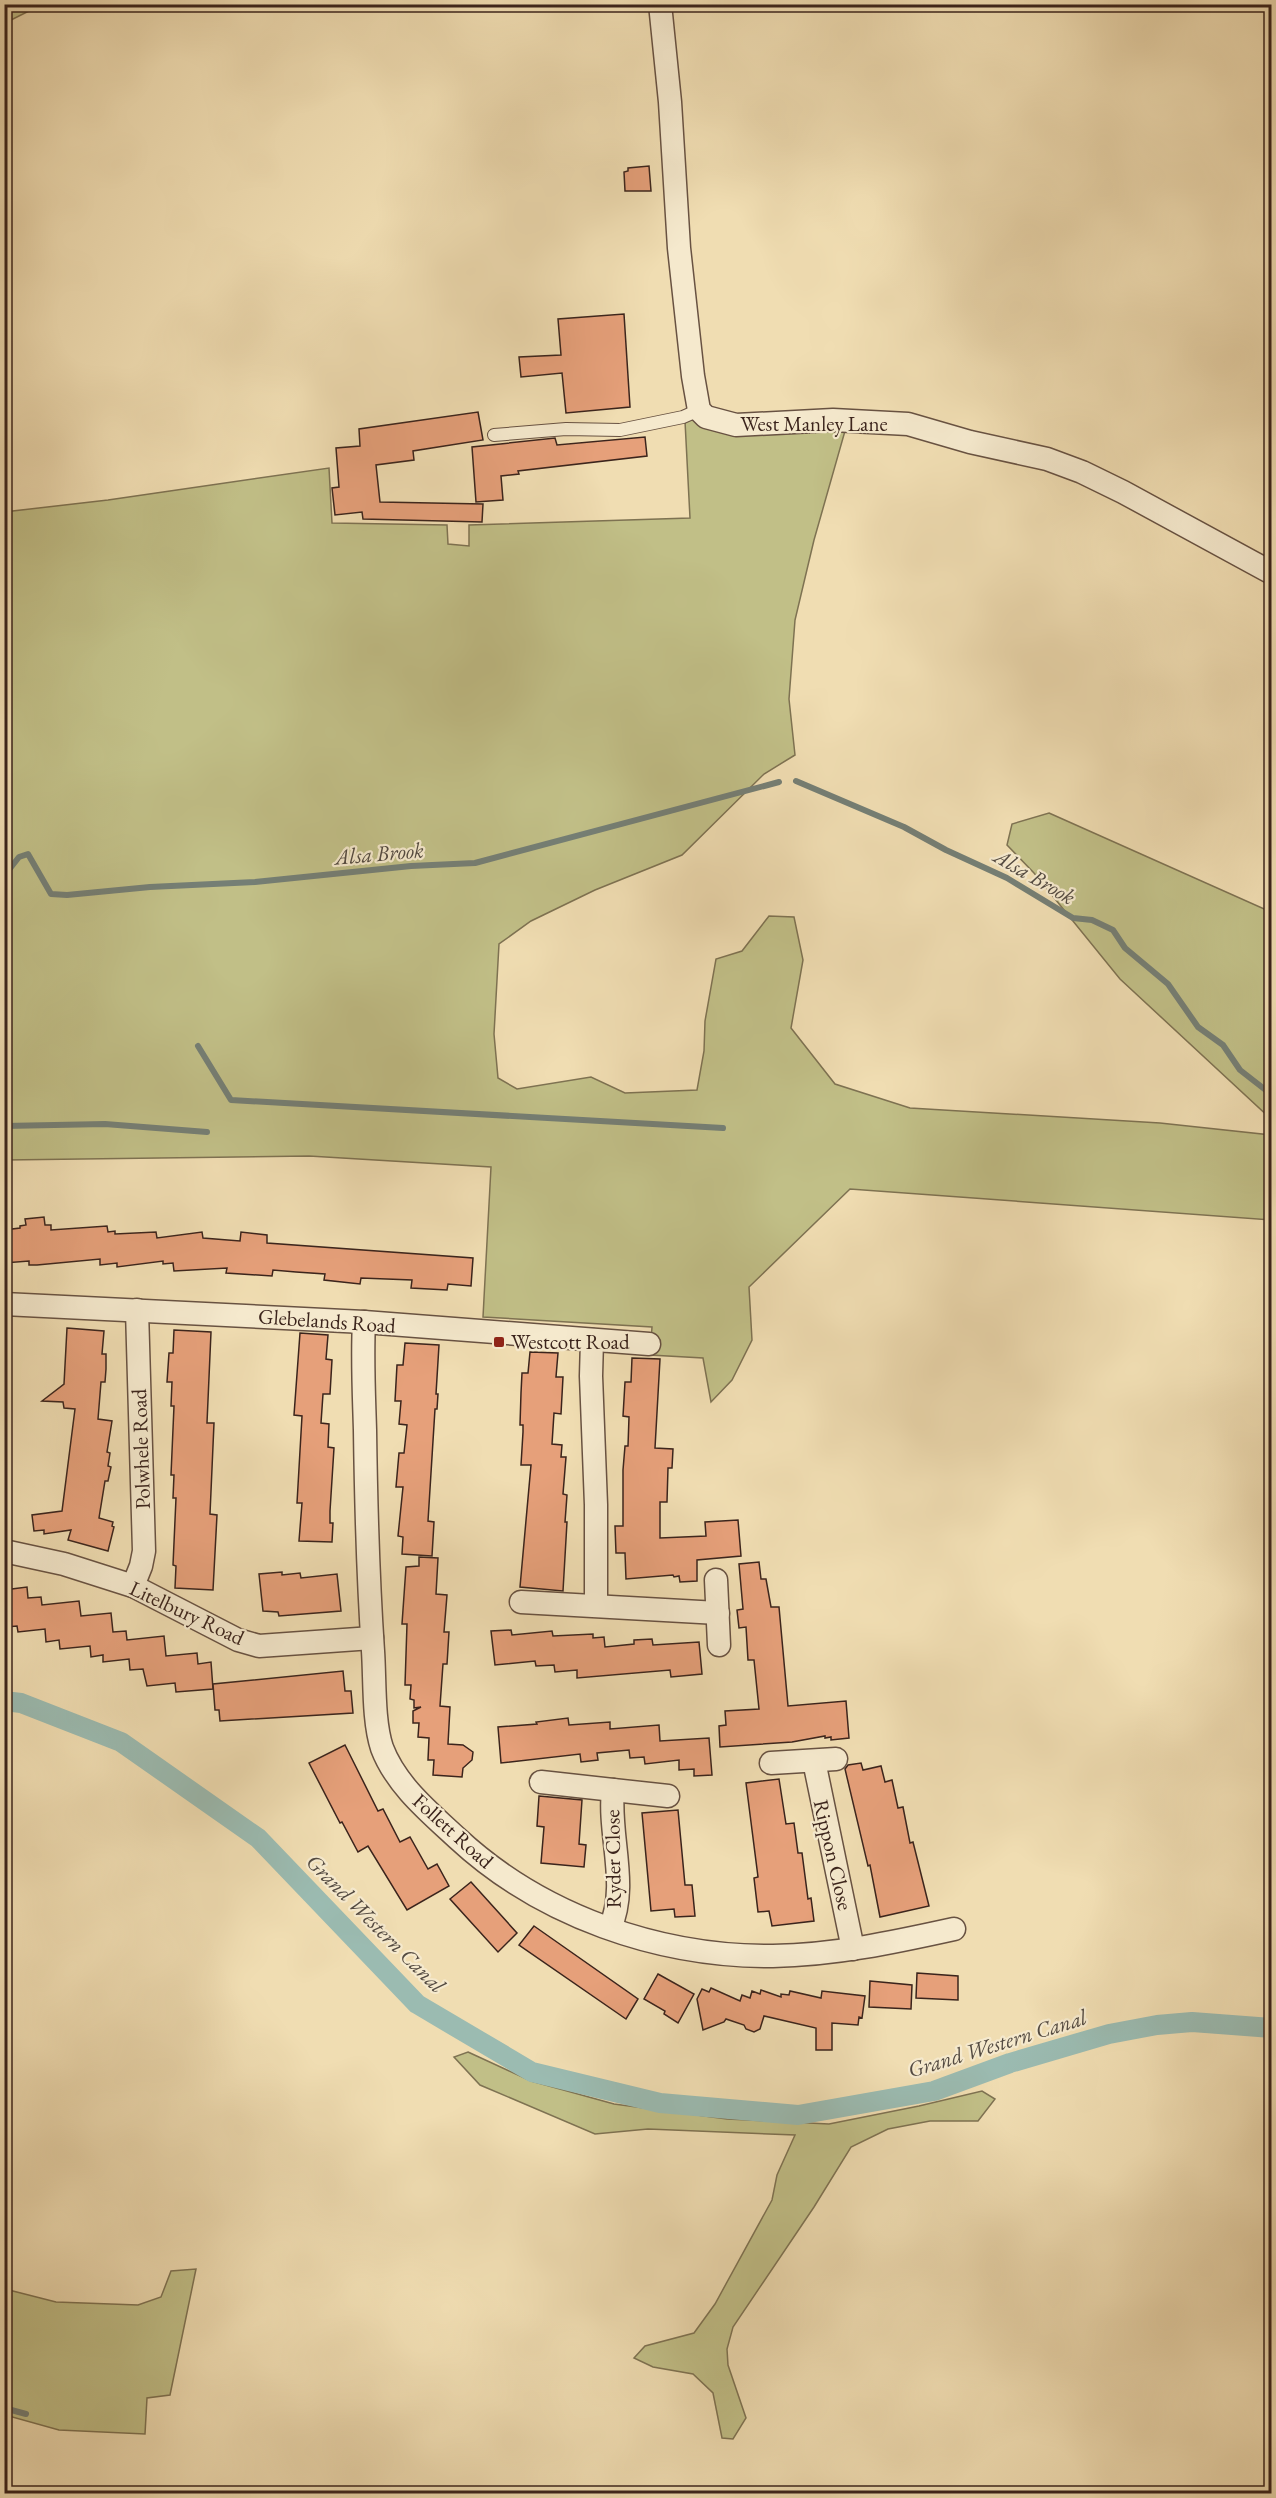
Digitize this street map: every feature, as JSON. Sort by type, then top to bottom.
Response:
[{"type":"street","points":[[660,4],[679,248],[699,410]]},
{"type":"street","name":"West Manley Lane","points":[[699,410],[706,417],[736,425],[833,420],[908,424],[970,442],[1047,459],[1082,472],[1123,492],[1272,573]]},
{"type":"street","name":"Glebelands Road","points":[[4,1304],[363,1322],[649,1344]]},
{"type":"street","name":"Polwhele Road","points":[[133,1586],[144,1551],[137,1310]]},
{"type":"street","name":"Follett Road","points":[[363,1322],[367,1552],[381,1746],[404,1785],[468,1848],[531,1894],[610,1928],[670,1945],[733,1954],[773,1956],[853,1949],[954,1929]]},
{"type":"street","points":[[592,1340],[596,1605]]},
{"type":"street","name":"Litelbury Road","points":[[4,1551],[64,1564],[133,1586],[238,1640],[259,1646],[372,1638]]},
{"type":"street","points":[[716,1580],[719,1645]]},
{"type":"street","points":[[521,1602],[717,1613]]},
{"type":"street","name":"Rippon Close","points":[[771,1763],[825,1760],[853,1949]]},
{"type":"street","name":"Ryder Close","points":[[541,1782],[668,1796]]},
{"type":"street","name":"Ryder Close","points":[[610,1928],[617,1907],[618,1886],[611,1806],[613,1790]]},
{"type":"lane","points":[[494,435],[566,429],[620,430],[691,415],[699,410]]},
{"type":"shaded area","points":[[5,4],[41,4],[41,5],[5,23]]},
{"type":"shaded area","points":[[698,418],[845,431],[814,540],[795,620],[789,699],[795,755],[764,774],[682,855],[595,890],[531,921],[499,944],[494,1034],[498,1078],[517,1089],[591,1077],[625,1093],[697,1090],[704,1051],[705,1021],[716,959],[742,951],[769,916],[794,917],[803,960],[791,1028],[835,1084],[910,1108],[1160,1123],[1271,1135],[1271,1220],[850,1189],[749,1287],[752,1340],[732,1380],[711,1402],[703,1358],[650,1355],[652,1327],[483,1317],[491,1167],[309,1156],[5,1160],[4,512],[108,500],[329,468],[332,523],[447,525],[448,544],[469,546],[469,525],[690,518],[685,421]]},
{"type":"shaded area","points":[[1049,813],[1271,912],[1271,1119],[1120,979],[1034,873],[1007,845],[1012,824]]},
{"type":"shaded area","points":[[468,2052],[531,2081],[614,2104],[727,2119],[829,2124],[982,2091],[995,2099],[978,2121],[930,2121],[888,2129],[851,2147],[814,2207],[733,2327],[727,2349],[728,2365],[746,2418],[733,2439],[722,2438],[713,2393],[693,2374],[653,2367],[634,2358],[645,2346],[694,2333],[715,2304],[772,2200],[777,2175],[795,2135],[648,2129],[595,2134],[480,2085],[454,2057]]},
{"type":"shaded area","points":[[196,2269],[170,2395],[147,2398],[145,2434],[59,2430],[5,2415],[5,2289],[56,2302],[138,2305],[161,2297],[171,2271]]},
{"type":"building","points":[[649,166],[651,191],[625,191],[624,172],[628,171],[628,168]]},
{"type":"building","points":[[624,314],[630,407],[566,413],[562,373],[521,377],[519,357],[561,355],[558,319]]},
{"type":"building","points":[[478,412],[483,440],[413,451],[414,460],[376,465],[380,502],[483,504],[482,522],[363,519],[362,512],[335,515],[332,488],[339,487],[336,448],[360,446],[359,429]]},
{"type":"building","points":[[645,437],[647,456],[518,471],[519,474],[501,476],[503,500],[476,502],[472,447],[555,438],[557,445]]},
{"type":"building","points":[[44,1217],[45,1225],[51,1225],[51,1230],[107,1226],[108,1232],[115,1231],[115,1234],[156,1232],[157,1238],[202,1232],[203,1238],[240,1241],[241,1232],[267,1235],[267,1243],[473,1258],[471,1286],[448,1284],[447,1290],[411,1288],[412,1280],[361,1278],[360,1284],[324,1280],[325,1274],[273,1270],[272,1276],[226,1273],[227,1268],[174,1271],[173,1263],[163,1264],[163,1261],[117,1267],[117,1263],[100,1265],[100,1259],[37,1265],[29,1265],[29,1261],[4,1263],[4,1230],[26,1225],[25,1219]]},
{"type":"building","points":[[67,1328],[104,1331],[102,1354],[106,1354],[106,1369],[105,1382],[101,1382],[98,1419],[112,1421],[107,1452],[110,1453],[108,1466],[111,1467],[108,1481],[105,1481],[99,1518],[113,1522],[114,1527],[108,1551],[68,1540],[71,1530],[44,1534],[44,1530],[34,1531],[32,1515],[62,1511],[75,1409],[64,1408],[63,1402],[42,1401],[64,1384]]},
{"type":"building","points":[[174,1330],[211,1332],[207,1423],[214,1423],[210,1514],[217,1515],[213,1590],[175,1588],[176,1566],[173,1565],[176,1498],[173,1498],[174,1475],[171,1475],[174,1406],[171,1406],[172,1382],[167,1382],[169,1353],[173,1353]]},
{"type":"building","points":[[300,1333],[328,1335],[326,1359],[332,1360],[330,1394],[323,1394],[321,1423],[329,1424],[328,1447],[334,1448],[330,1511],[330,1523],[333,1523],[332,1542],[299,1541],[302,1503],[297,1503],[302,1416],[294,1415]]},
{"type":"building","points":[[405,1343],[439,1345],[436,1394],[438,1394],[437,1409],[435,1409],[428,1521],[434,1522],[432,1556],[402,1554],[403,1537],[398,1536],[403,1487],[396,1487],[399,1453],[404,1453],[407,1425],[399,1424],[401,1401],[395,1401],[397,1365],[403,1365]]},
{"type":"building","points":[[530,1352],[558,1353],[556,1377],[563,1377],[561,1414],[554,1413],[552,1444],[562,1445],[561,1457],[566,1457],[563,1494],[567,1495],[565,1522],[567,1522],[563,1591],[520,1587],[531,1465],[521,1465],[523,1425],[520,1425],[521,1393],[522,1373],[528,1373]]},
{"type":"building","points":[[632,1358],[660,1359],[655,1448],[673,1449],[672,1468],[668,1468],[667,1502],[660,1502],[660,1538],[706,1536],[705,1522],[738,1520],[741,1556],[697,1560],[697,1581],[680,1582],[679,1576],[674,1577],[673,1575],[626,1579],[625,1553],[616,1553],[615,1526],[623,1526],[623,1470],[625,1446],[628,1446],[629,1417],[623,1416],[625,1382],[631,1382]]},
{"type":"building","points":[[419,1557],[438,1558],[436,1594],[447,1595],[444,1632],[449,1632],[447,1664],[443,1664],[440,1706],[450,1707],[448,1744],[463,1745],[473,1752],[472,1760],[463,1768],[462,1777],[433,1775],[434,1760],[428,1760],[429,1738],[418,1737],[419,1723],[413,1723],[413,1711],[421,1707],[414,1708],[414,1700],[410,1699],[411,1685],[405,1685],[407,1624],[402,1624],[406,1567],[419,1566]]},
{"type":"building","points":[[759,1562],[761,1579],[766,1579],[771,1607],[779,1607],[788,1706],[846,1701],[849,1738],[831,1740],[831,1737],[825,1738],[825,1736],[792,1742],[720,1747],[719,1726],[726,1725],[725,1711],[759,1709],[754,1660],[748,1660],[746,1627],[739,1628],[737,1610],[743,1609],[739,1564]]},
{"type":"building","points":[[282,1572],[282,1575],[300,1573],[301,1578],[337,1574],[341,1611],[279,1616],[278,1612],[263,1611],[259,1574]]},
{"type":"building","points":[[27,1587],[28,1598],[41,1597],[42,1605],[79,1601],[81,1616],[111,1613],[113,1632],[126,1631],[127,1640],[164,1636],[166,1656],[197,1653],[198,1664],[211,1662],[213,1689],[176,1692],[175,1683],[147,1686],[143,1669],[130,1670],[129,1659],[103,1662],[103,1655],[91,1657],[90,1646],[60,1649],[59,1640],[46,1642],[45,1629],[18,1632],[17,1626],[6,1627],[4,1590]]},
{"type":"building","points":[[511,1630],[512,1635],[552,1631],[553,1636],[593,1634],[593,1638],[604,1637],[605,1647],[634,1644],[634,1640],[652,1639],[653,1645],[699,1642],[702,1674],[671,1677],[670,1670],[577,1678],[577,1670],[555,1672],[554,1665],[536,1666],[535,1661],[495,1665],[491,1631]]},
{"type":"building","points":[[343,1671],[345,1691],[351,1691],[353,1713],[220,1721],[219,1710],[215,1710],[213,1684]]},
{"type":"building","points":[[568,1718],[569,1725],[610,1722],[610,1729],[659,1725],[660,1741],[709,1738],[712,1775],[694,1776],[694,1769],[679,1770],[679,1760],[645,1764],[644,1757],[630,1758],[629,1750],[597,1753],[598,1760],[581,1762],[580,1754],[501,1763],[498,1727],[537,1724],[536,1722]]},
{"type":"building","points":[[345,1745],[378,1811],[383,1809],[400,1842],[410,1837],[428,1869],[437,1864],[449,1886],[407,1910],[368,1846],[358,1852],[309,1763]]},
{"type":"building","points":[[861,1763],[863,1770],[881,1766],[885,1782],[892,1780],[898,1808],[903,1807],[910,1843],[913,1842],[929,1906],[880,1917],[870,1865],[868,1866],[845,1769],[848,1765]]},
{"type":"building","points":[[779,1779],[786,1824],[794,1823],[798,1853],[802,1853],[808,1899],[811,1898],[814,1921],[772,1926],[769,1911],[758,1912],[754,1878],[758,1877],[746,1783]]},
{"type":"building","points":[[539,1796],[582,1800],[579,1844],[586,1845],[584,1867],[541,1863],[544,1827],[537,1826]]},
{"type":"building","points":[[678,1810],[685,1885],[692,1885],[695,1916],[675,1917],[674,1909],[651,1911],[642,1813]]},
{"type":"building","points":[[471,1882],[517,1933],[498,1952],[450,1899]]},
{"type":"building","points":[[534,1926],[638,1999],[626,2019],[519,1945]]},
{"type":"building","points":[[917,1973],[958,1976],[958,2000],[916,1998]]},
{"type":"building","points":[[658,1974],[694,1994],[678,2023],[664,2014],[665,2011],[644,1999]]},
{"type":"building","points":[[870,1981],[912,1985],[911,2009],[869,2007]]},
{"type":"building","points":[[711,1988],[740,2001],[742,1995],[750,1998],[752,1991],[760,1994],[761,1990],[781,1997],[781,1994],[789,1995],[790,1991],[821,1998],[822,1991],[865,1996],[862,2018],[859,2017],[858,2025],[832,2023],[832,2050],[816,2050],[816,2028],[764,2016],[760,2029],[754,2032],[746,2029],[744,2025],[726,2019],[724,2022],[703,2030],[697,1999],[702,1989],[709,1992]]},
{"type":"waterway","name":"Alsa Brook","points":[[796,781],[904,827],[946,850],[1007,878],[1073,918],[1092,920],[1113,930],[1125,948],[1168,984],[1198,1027],[1223,1045],[1240,1070],[1272,1095]]},
{"type":"waterway","name":"Alsa Brook","points":[[4,876],[19,857],[28,854],[51,894],[67,895],[150,887],[255,882],[411,866],[475,863],[779,782]]},
{"type":"waterway","points":[[198,1046],[231,1100],[723,1128]]},
{"type":"waterway","points":[[4,1126],[105,1124],[207,1132]]},
{"type":"waterway","name":"Grand Western Canal","points":[[4,1701],[21,1703],[121,1742],[258,1838],[417,2004],[532,2072],[660,2103],[798,2115],[934,2091],[1010,2063],[1109,2034],[1157,2025],[1192,2022],[1272,2028]]},
{"type":"waterway","points":[[4,2408],[26,2414]]},
{"type":"place","name":"Westcott Road","points":[[499,1342]]}]
